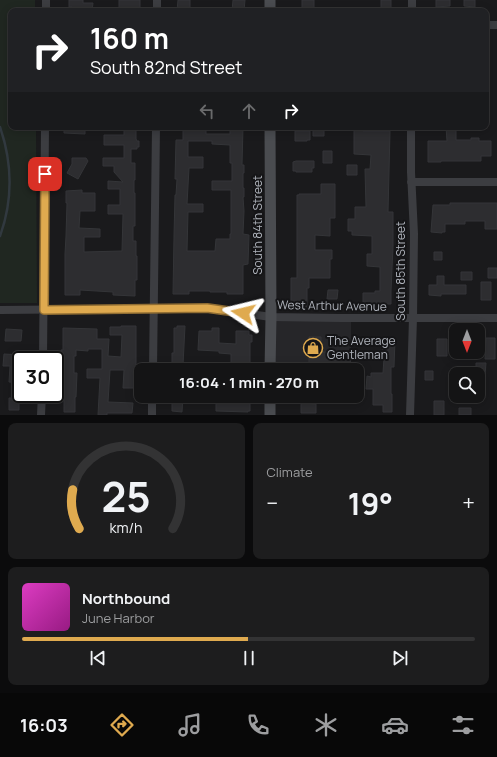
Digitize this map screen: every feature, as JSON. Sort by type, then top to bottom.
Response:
[{"type":"street","points":[[42,351],[45,130]]},
{"type":"street","points":[[153,363],[156,130]]},
{"type":"street","name":"South 84th Street","points":[[270,130],[270,363]]},
{"type":"street","name":"South 85th Street","points":[[410,415],[414,234],[411,182],[411,130]]},
{"type":"street","points":[[411,182],[497,182]]},
{"type":"street","name":"West Arthur Avenue","points":[[0,310],[207,308],[271,317],[497,318]]},
{"type":"street","points":[[41,415],[42,403]]},
{"type":"street","points":[[152,403],[152,415]]},
{"type":"street","points":[[270,403],[270,415]]},
{"type":"shaded area","points":[[0,0],[35,0],[35,8],[8,8],[8,130],[36,130],[37,303],[0,303]]},
{"type":"shaded area","points":[[271,317],[351,318],[351,363],[270,363]]},
{"type":"building","points":[[69,0],[83,0],[83,3],[93,3],[92,8],[69,7]]},
{"type":"building","points":[[119,0],[140,0],[140,8],[119,8]]},
{"type":"building","points":[[178,0],[190,0],[190,8],[177,8]]},
{"type":"building","points":[[233,0],[245,0],[244,8],[232,8]]},
{"type":"building","points":[[302,0],[314,0],[314,8],[302,8]]},
{"type":"building","points":[[381,0],[391,0],[391,8],[381,8]]},
{"type":"building","points":[[436,0],[450,0],[450,6],[436,7]]},
{"type":"building","points":[[464,0],[475,0],[475,7],[464,6]]},
{"type":"building","points":[[64,130],[85,130],[85,134],[64,133]]},
{"type":"building","points":[[124,130],[136,130],[136,139],[139,141],[139,147],[137,147],[137,149],[131,149],[131,163],[135,163],[135,226],[133,226],[133,241],[136,241],[137,280],[135,280],[135,296],[113,295],[113,292],[80,290],[80,295],[65,295],[66,191],[82,190],[82,193],[95,193],[95,211],[80,211],[79,228],[100,229],[100,237],[84,237],[84,252],[122,251],[123,214],[108,214],[108,205],[120,205],[120,189],[108,189],[108,181],[123,182],[114,172],[114,166],[103,166],[103,158],[124,158],[124,145],[104,145],[104,135],[124,135]]},
{"type":"building","points":[[183,130],[206,130],[206,134],[230,134],[230,130],[243,130],[243,234],[249,235],[248,264],[243,265],[243,294],[189,291],[189,294],[173,294],[175,195],[177,179],[175,179],[176,140],[183,140]],"holes":[[[188,141],[212,141],[212,144],[230,145],[232,181],[212,181],[212,190],[231,190],[230,239],[216,239],[215,251],[187,251],[188,212],[203,212],[203,204],[187,204],[189,168],[203,168],[203,157],[188,157]]]},
{"type":"building","points":[[313,130],[324,130],[324,136],[313,136]]},
{"type":"building","points":[[354,130],[390,131],[388,212],[393,212],[391,304],[374,304],[363,302],[363,293],[375,293],[375,291],[380,291],[380,267],[367,266],[367,254],[372,254],[372,236],[352,235],[352,231],[348,231],[348,219],[355,219],[355,207],[366,207],[365,169],[370,169],[371,155],[354,154]]},
{"type":"building","points":[[446,130],[456,130],[456,140],[471,140],[471,138],[479,138],[479,141],[491,141],[491,156],[481,156],[481,161],[428,162],[428,141],[447,141]]},
{"type":"building","points":[[295,131],[310,131],[310,140],[295,141]]},
{"type":"building","points":[[323,151],[332,151],[332,163],[323,163]]},
{"type":"building","points":[[72,158],[86,158],[88,161],[78,179],[67,173],[72,164]]},
{"type":"building","points":[[314,161],[314,168],[312,168],[312,172],[293,171],[293,162]]},
{"type":"building","points":[[347,165],[357,165],[357,175],[347,175]]},
{"type":"building","points":[[321,184],[335,184],[335,218],[330,218],[330,236],[315,235],[315,250],[332,250],[332,259],[330,259],[330,278],[309,278],[309,288],[307,288],[307,308],[294,308],[294,305],[291,305],[291,278],[297,278],[297,195],[321,194]]},
{"type":"building","points":[[450,203],[497,203],[497,229],[485,229],[485,221],[465,221],[465,224],[445,224],[445,232],[442,233],[431,232],[433,205],[450,205]]},
{"type":"building","points":[[434,252],[442,252],[442,260],[434,260]]},
{"type":"building","points":[[488,268],[497,268],[497,278],[488,278]]},
{"type":"building","points":[[461,272],[472,272],[472,280],[461,280]]},
{"type":"building","points":[[437,276],[444,276],[444,285],[466,285],[466,294],[441,294],[441,296],[429,295],[429,285],[437,285]]},
{"type":"building","points":[[481,282],[491,282],[491,300],[481,300]]},
{"type":"building","points":[[328,290],[338,290],[337,299],[327,299]]},
{"type":"building","points":[[136,326],[134,388],[123,388],[124,370],[110,370],[108,402],[133,403],[132,413],[107,413],[107,415],[98,415],[100,378],[87,378],[87,369],[102,369],[102,349],[88,349],[88,351],[76,350],[76,356],[74,356],[74,373],[77,373],[75,412],[64,412],[64,351],[61,351],[63,350],[63,328],[97,329],[97,339],[109,339],[108,356],[121,357],[122,335],[110,335],[110,327]]},
{"type":"building","points":[[177,326],[185,326],[183,363],[172,363],[172,353],[174,353],[174,328],[177,328]]},
{"type":"building","points":[[212,328],[219,328],[219,343],[236,344],[236,331],[249,331],[249,335],[252,335],[252,342],[250,342],[250,363],[231,363],[231,354],[219,353],[219,351],[198,350],[199,331],[212,331]]},
{"type":"building","points":[[6,329],[22,330],[21,341],[5,341]]},
{"type":"building","points":[[309,337],[321,337],[321,352],[351,353],[350,363],[309,363]]},
{"type":"building","points":[[383,338],[395,339],[394,367],[391,367],[392,412],[383,412],[383,405],[373,405],[373,389],[366,389],[367,376],[371,377],[371,373],[383,373]]},
{"type":"building","points":[[486,338],[495,338],[495,359],[485,359]]},
{"type":"building","points":[[437,339],[447,339],[447,356],[437,356]]},
{"type":"building","points":[[4,354],[12,354],[12,382],[9,382],[10,366],[3,366]]},
{"type":"building","points":[[476,363],[486,363],[485,375],[485,367],[476,367]]},
{"type":"building","points":[[425,371],[433,371],[433,380],[425,380]]},
{"type":"building","points":[[9,398],[12,398],[12,403],[19,403],[19,410],[9,410]]},
{"type":"building","points":[[434,401],[444,401],[444,415],[434,415]]},
{"type":"building","points":[[172,403],[183,403],[182,412],[172,411]]},
{"type":"building","points":[[216,403],[250,403],[250,411],[216,411]]},
{"type":"building","points":[[301,403],[316,404],[316,413],[301,413]]},
{"type":"building","points":[[459,408],[471,408],[471,415],[459,415]]},
{"type":"waterway","points":[[0,127],[9,167],[9,195],[0,236]]},
{"type":"place","name":"The Average Gentleman","points":[[313,348]]},
{"type":"route","points":[[45,174],[44,310],[207,308],[243,313]]}]
